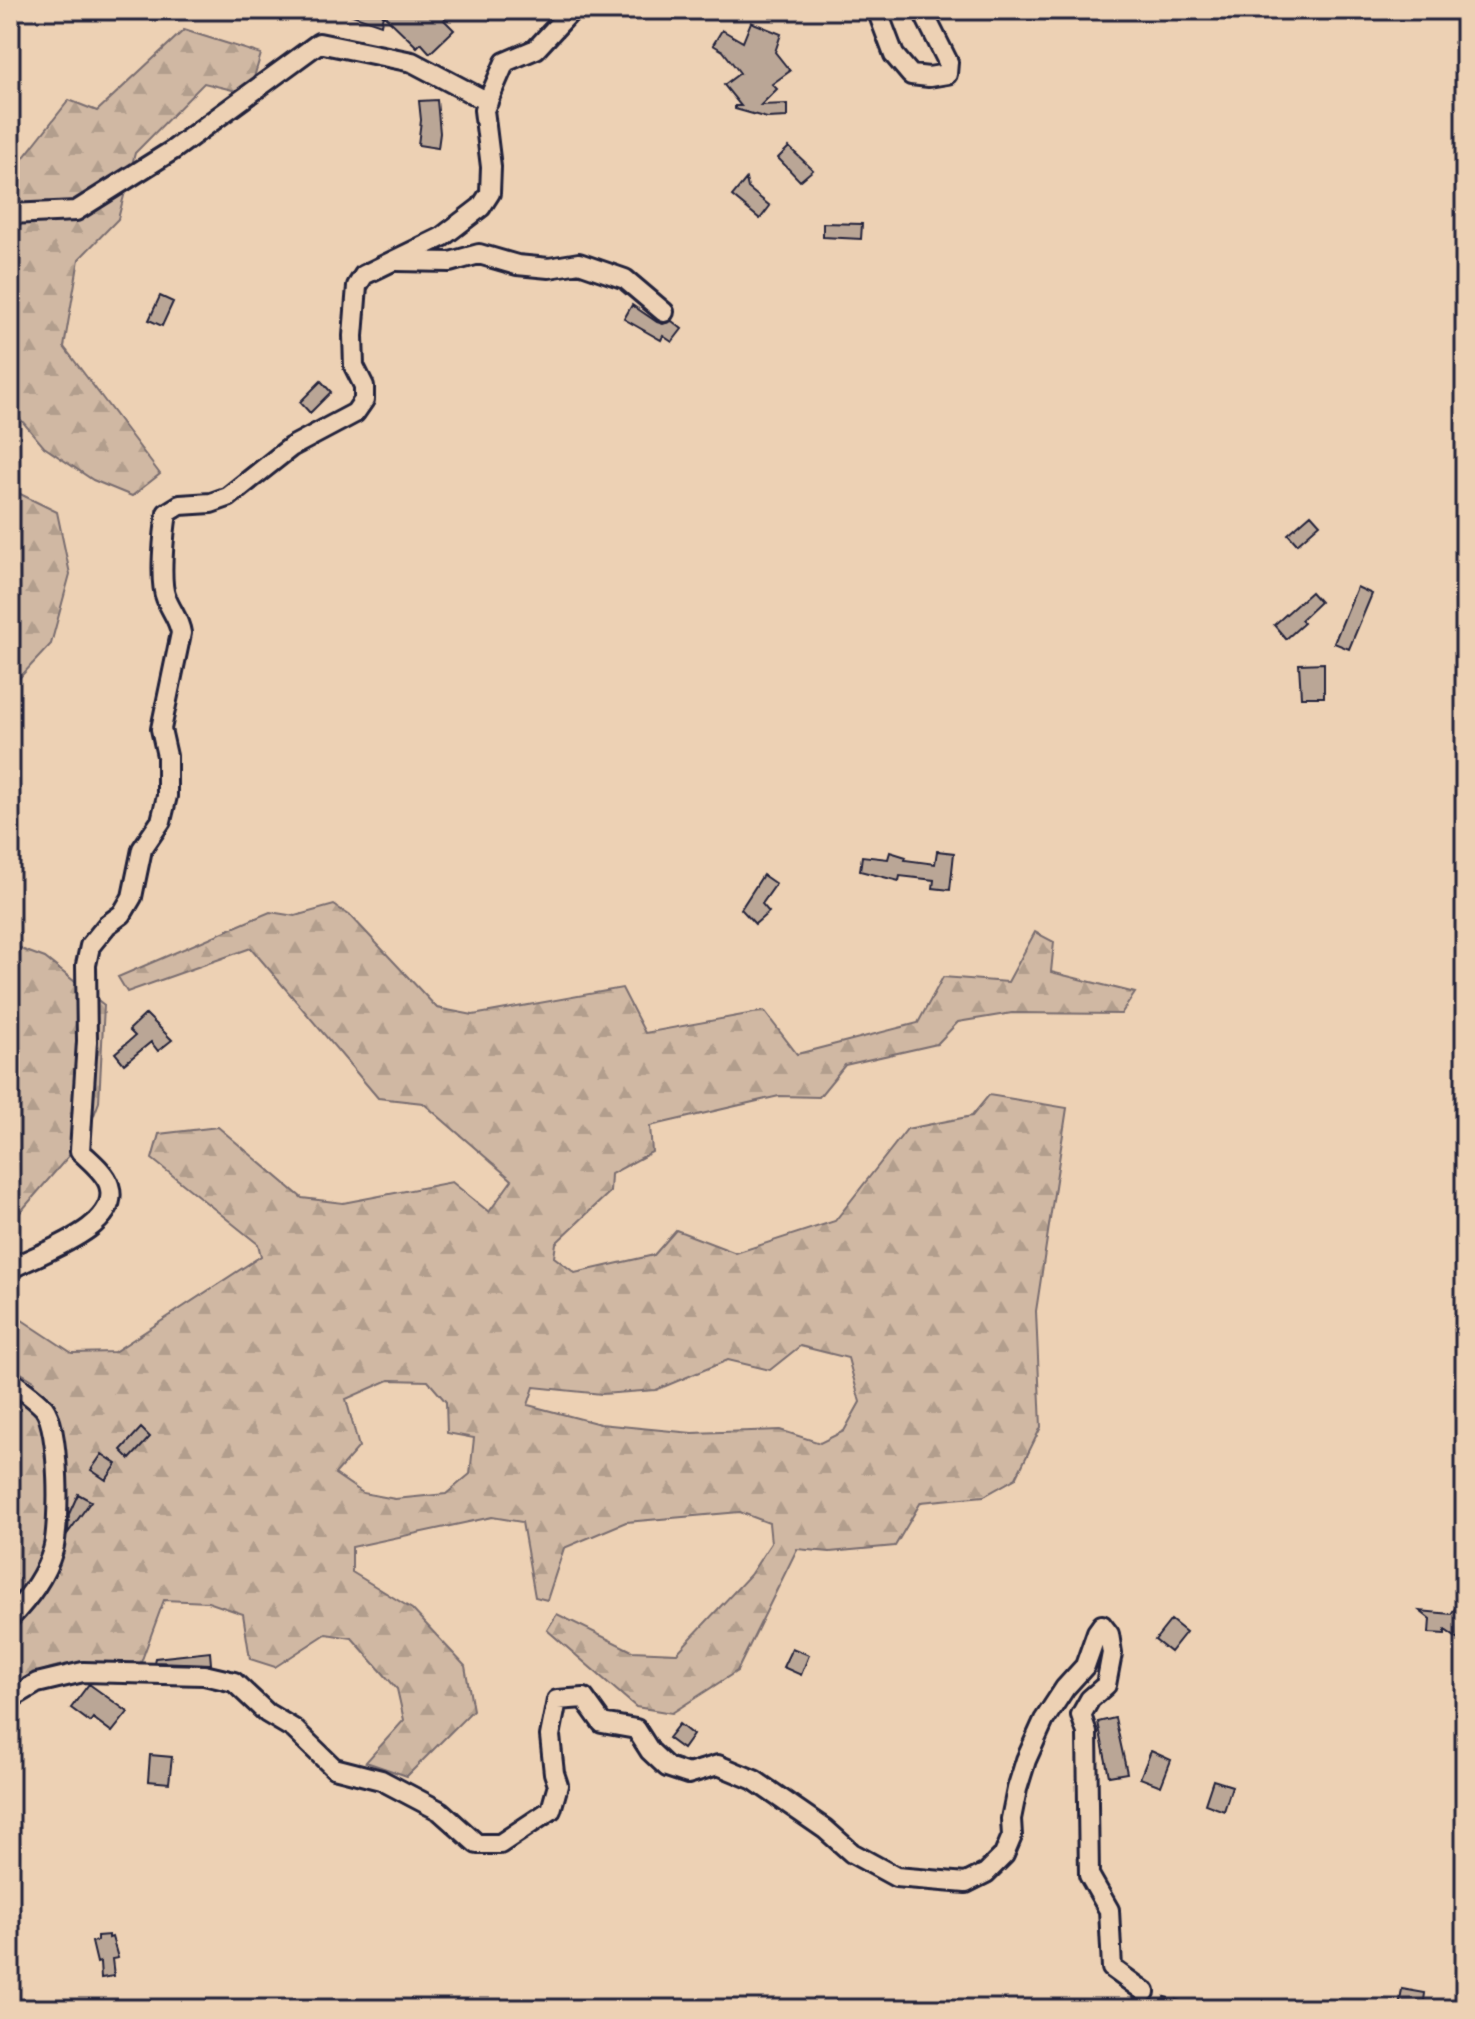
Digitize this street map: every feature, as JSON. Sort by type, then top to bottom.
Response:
[{"type":"street","points":[[10,1269],[32,1256],[76,1238],[102,1216],[111,1198],[109,1182],[80,1151],[87,1041],[86,965],[90,946],[107,925],[122,914],[132,897],[142,849],[161,821],[167,796],[167,756],[161,729],[181,633],[179,621],[164,595],[163,536],[167,513],[180,505],[211,503],[228,497],[291,447],[355,413],[364,400],[364,386],[354,366],[357,286],[364,275],[442,237],[481,207],[490,193],[491,167],[484,110],[505,62],[536,49],[572,10]]},
{"type":"street","points":[[877,10],[894,55],[911,75],[929,77],[947,74],[948,62],[922,10]]},
{"type":"street","points":[[10,214],[76,211],[173,150],[319,43],[412,62],[488,102]]},
{"type":"street","points":[[394,261],[450,262],[479,254],[549,268],[579,263],[625,279],[664,312]]},
{"type":"street","points":[[10,1380],[45,1410],[54,1438],[57,1467],[53,1549],[33,1595],[10,1618]]},
{"type":"street","points":[[10,1699],[37,1683],[83,1672],[204,1675],[234,1682],[267,1713],[294,1729],[334,1768],[381,1780],[440,1811],[477,1844],[500,1844],[551,1810],[558,1785],[550,1736],[557,1700],[584,1698],[602,1723],[636,1729],[650,1751],[667,1767],[688,1774],[718,1765],[754,1780],[825,1829],[852,1853],[896,1877],[966,1883],[986,1873],[1004,1855],[1012,1836],[1017,1789],[1026,1760],[1044,1720],[1065,1688],[1085,1666],[1102,1625],[1109,1634],[1112,1653],[1106,1685],[1090,1699],[1081,1715],[1087,1733],[1089,1875],[1109,1910],[1112,1968],[1145,1992]]},
{"type":"path","points":[[1145,1992],[1209,2009]]},
{"type":"path","points":[[1307,2009],[1323,2009]]},
{"type":"green space","points":[[184,30],[261,54],[249,94],[204,83],[135,153],[118,219],[79,259],[64,347],[160,474],[132,496],[93,480],[44,447],[10,407],[10,171],[69,100],[97,111]]},
{"type":"green space","points":[[10,489],[57,512],[70,574],[51,644],[10,688]]},
{"type":"green space","points":[[334,905],[352,917],[437,1008],[473,1015],[622,988],[645,1033],[764,1011],[797,1054],[918,1023],[943,977],[1008,982],[1035,932],[1054,942],[1051,972],[1135,993],[1121,1014],[1012,1013],[958,1022],[937,1044],[845,1065],[819,1097],[779,1096],[650,1126],[652,1152],[611,1174],[610,1192],[556,1243],[554,1257],[575,1273],[654,1255],[676,1230],[736,1253],[835,1221],[907,1129],[972,1116],[989,1095],[1067,1108],[1036,1311],[1041,1427],[1016,1478],[984,1496],[921,1502],[895,1546],[830,1552],[797,1549],[737,1671],[672,1713],[636,1707],[547,1630],[557,1614],[632,1651],[677,1653],[750,1575],[771,1543],[769,1523],[740,1512],[626,1522],[564,1548],[547,1600],[535,1597],[522,1522],[492,1517],[352,1547],[352,1572],[412,1609],[465,1666],[473,1710],[407,1776],[366,1762],[404,1720],[397,1689],[352,1638],[326,1634],[275,1667],[250,1659],[243,1614],[208,1602],[164,1600],[140,1665],[86,1663],[52,1668],[22,1684],[10,1698],[10,1418],[34,1381],[10,1366],[10,1312],[72,1353],[114,1352],[261,1256],[258,1244],[152,1159],[159,1134],[218,1127],[302,1198],[343,1203],[452,1182],[489,1212],[512,1180],[423,1103],[378,1098],[251,948],[127,992],[118,977],[270,912],[295,916]],"holes":[[[800,1346],[848,1358],[860,1402],[844,1431],[820,1443],[780,1430],[692,1433],[600,1424],[528,1405],[534,1387],[602,1394],[656,1390],[728,1360],[770,1370]],[[389,1380],[428,1381],[446,1402],[447,1433],[474,1438],[470,1474],[446,1494],[395,1499],[363,1493],[335,1474],[359,1447],[346,1399]]]},
{"type":"green space","points":[[10,945],[45,958],[104,1005],[99,1102],[86,1136],[10,1224]]},
{"type":"building","points":[[344,10],[454,10],[444,20],[454,30],[430,53],[421,43],[417,47],[383,14],[381,25]]},
{"type":"building","points":[[751,22],[781,34],[775,52],[790,71],[772,84],[777,89],[761,105],[787,104],[787,117],[767,118],[735,109],[735,106],[741,106],[724,85],[740,73],[723,51],[713,45],[722,30],[743,42]]},
{"type":"building","points":[[437,100],[438,148],[418,145],[421,120],[419,101]]},
{"type":"building","points":[[789,147],[813,170],[800,181],[778,158]]},
{"type":"building","points":[[746,179],[748,188],[770,206],[760,219],[732,196]]},
{"type":"building","points":[[823,223],[862,224],[861,239],[823,237]]},
{"type":"building","points":[[160,296],[173,302],[162,326],[149,320]]},
{"type":"building","points":[[632,305],[657,322],[672,321],[682,329],[672,342],[663,336],[661,340],[624,319]]},
{"type":"building","points":[[321,381],[331,392],[310,413],[300,402]]},
{"type":"building","points":[[1311,514],[1320,524],[1297,544],[1288,534]]},
{"type":"building","points":[[1357,587],[1372,594],[1349,649],[1334,643]]},
{"type":"building","points":[[1311,592],[1320,602],[1301,620],[1304,623],[1286,639],[1274,625]]},
{"type":"building","points":[[1324,663],[1324,697],[1301,697],[1299,664]]},
{"type":"building","points":[[937,851],[954,853],[950,890],[933,888],[934,880],[900,876],[899,881],[860,871],[862,856],[888,859],[890,852],[906,857],[905,860],[935,864]]},
{"type":"building","points":[[763,875],[776,884],[762,904],[769,912],[755,924],[741,909]]},
{"type":"building","points":[[146,1014],[172,1040],[158,1051],[151,1042],[124,1064],[115,1053],[135,1036],[129,1030]]},
{"type":"building","points":[[141,1428],[150,1437],[130,1459],[121,1450]]},
{"type":"building","points":[[102,1454],[117,1464],[106,1480],[91,1470]]},
{"type":"building","points":[[78,1494],[91,1501],[68,1533],[69,1514]]},
{"type":"building","points":[[1465,1594],[1465,1644],[1445,1630],[1445,1634],[1429,1633],[1430,1619],[1420,1611],[1451,1614]]},
{"type":"building","points":[[1171,1620],[1186,1632],[1170,1652],[1155,1640]]},
{"type":"building","points":[[792,1648],[809,1655],[801,1675],[783,1667]]},
{"type":"building","points":[[210,1652],[211,1664],[154,1662],[155,1658]]},
{"type":"building","points":[[89,1684],[128,1712],[112,1732],[93,1718],[90,1722],[71,1708]]},
{"type":"building","points":[[1115,1718],[1127,1773],[1109,1776],[1098,1722]]},
{"type":"building","points":[[679,1724],[693,1735],[683,1749],[668,1738]]},
{"type":"building","points":[[1151,1751],[1171,1760],[1161,1786],[1140,1778]]},
{"type":"building","points":[[150,1755],[172,1757],[169,1783],[148,1781]]},
{"type":"building","points":[[1213,1780],[1232,1786],[1224,1811],[1205,1804]]},
{"type":"building","points":[[109,1935],[118,1958],[112,1959],[114,1976],[101,1978],[100,1962],[97,1963],[92,1942],[97,1941],[97,1936]]},
{"type":"building","points":[[1402,1989],[1425,1993],[1423,2009],[1399,2008]]}]
